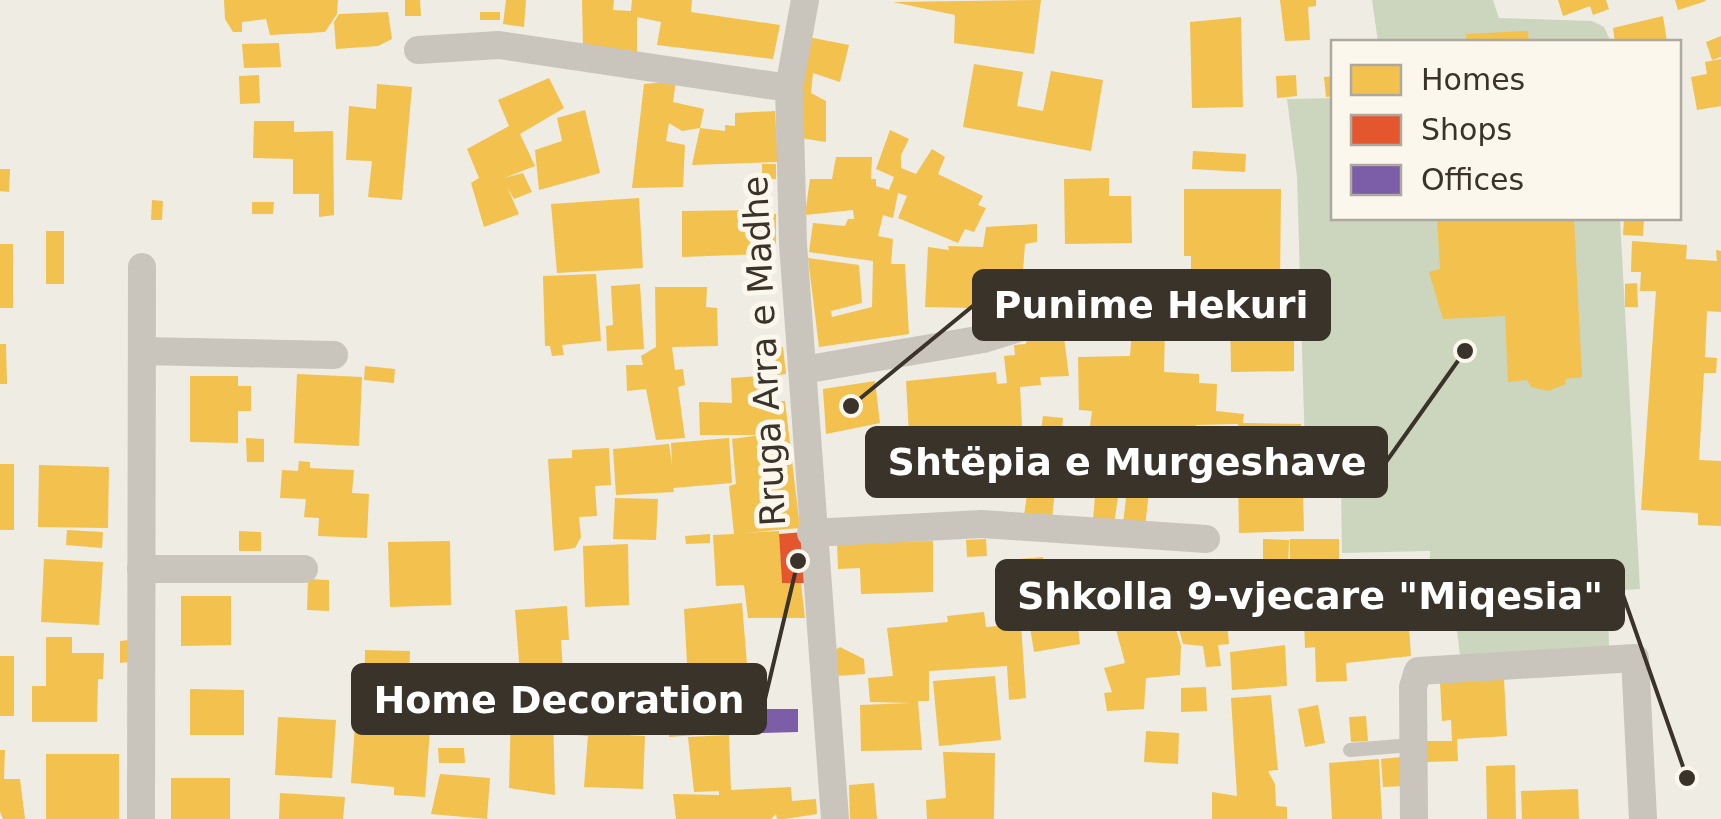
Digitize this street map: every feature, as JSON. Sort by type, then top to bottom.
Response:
[{"type":"street","name":"Rruga Arra e Madhe","points":[[805,0],[789,88],[793,244],[811,533],[835,819]]},
{"type":"street","points":[[418,50],[499,45],[789,88]]},
{"type":"street","points":[[141,819],[142,267]]},
{"type":"street","points":[[803,370],[983,339],[1065,314],[1124,309]]},
{"type":"street","points":[[142,351],[334,355]]},
{"type":"street","points":[[811,533],[982,524],[1206,539]]},
{"type":"street","points":[[142,569],[304,569]]},
{"type":"street","points":[[1414,819],[1411,745],[1413,687],[1418,671],[1635,658],[1643,819]]},
{"type":"lane","points":[[1350,750],[1411,745]]},
{"type":"green space","points":[[1372,0],[1493,0],[1499,18],[1592,21],[1604,27],[1610,40],[1378,40]]},
{"type":"green space","points":[[1331,98],[1331,220],[1620,220],[1640,589],[1608,591],[1609,651],[1460,656],[1453,597],[1429,593],[1430,551],[1342,553],[1341,486],[1306,485],[1297,176],[1287,99]]},
{"type":"building: Homes","points":[[224,0],[338,0],[337,14],[325,32],[270,35],[266,19],[242,22],[242,32],[233,32],[225,19]]},
{"type":"building: Homes","points":[[405,0],[420,0],[421,16],[405,16]]},
{"type":"building: Homes","points":[[506,0],[526,0],[524,27],[503,24]]},
{"type":"building: Homes","points":[[582,0],[614,0],[613,10],[631,11],[632,0],[692,0],[691,12],[780,25],[773,59],[657,45],[661,22],[637,17],[637,54],[583,46]]},
{"type":"building: Homes","points":[[1041,0],[1034,54],[954,43],[955,15],[893,2]]},
{"type":"building: Homes","points":[[1280,0],[1316,0],[1316,6],[1308,7],[1310,40],[1285,41]]},
{"type":"building: Homes","points":[[1558,0],[1606,0],[1609,9],[1593,15],[1590,6],[1563,16]]},
{"type":"building: Homes","points":[[1675,0],[1705,0],[1706,1],[1678,10]]},
{"type":"building: Homes","points":[[388,12],[392,39],[378,46],[336,49],[334,22],[339,14]]},
{"type":"building: Homes","points":[[480,12],[500,12],[500,20],[480,20]]},
{"type":"building: Homes","points":[[1663,16],[1667,40],[1615,40],[1613,28]]},
{"type":"building: Homes","points":[[1241,17],[1243,107],[1192,108],[1190,22]]},
{"type":"building: Homes","points":[[1528,31],[1529,40],[1467,40],[1466,34]]},
{"type":"building: Homes","points":[[1721,36],[1721,57],[1712,60],[1706,42]]},
{"type":"building: Homes","points":[[808,37],[849,45],[840,82],[813,73],[811,93],[826,101],[826,142],[801,138],[800,89]]},
{"type":"building: Homes","points":[[279,43],[281,67],[244,68],[242,44]]},
{"type":"building: Homes","points":[[1721,59],[1721,106],[1697,110],[1691,77],[1707,74],[1705,62]]},
{"type":"building: Homes","points":[[974,64],[1023,72],[1017,106],[1043,111],[1051,71],[1103,80],[1091,151],[963,127]]},
{"type":"building: Homes","points":[[259,75],[260,103],[240,104],[239,76]]},
{"type":"building: Homes","points":[[1296,75],[1297,96],[1277,98],[1276,76]]},
{"type":"building: Homes","points":[[1331,76],[1331,96],[1326,97],[1324,77]]},
{"type":"building: Homes","points":[[549,78],[564,108],[520,134],[535,166],[504,178],[523,173],[532,192],[514,199],[507,187],[519,214],[484,227],[471,183],[479,178],[467,149],[509,126],[498,100]]},
{"type":"building: Homes","points":[[676,81],[673,102],[704,109],[700,128],[682,131],[669,123],[666,141],[685,145],[683,187],[632,188],[644,84]]},
{"type":"building: Homes","points":[[377,84],[412,87],[402,200],[368,197],[372,161],[346,160],[349,106],[376,109]]},
{"type":"building: Homes","points":[[585,110],[600,173],[539,190],[535,150],[562,141],[557,118]]},
{"type":"building: Homes","points":[[775,111],[778,162],[692,165],[700,128],[725,131],[725,125],[735,126],[735,113]]},
{"type":"building: Homes","points":[[254,121],[294,121],[294,132],[333,131],[334,215],[319,217],[319,194],[293,194],[293,159],[253,158]]},
{"type":"building: Homes","points":[[890,130],[909,139],[901,155],[901,168],[916,174],[932,149],[945,157],[938,174],[983,196],[978,205],[986,208],[974,232],[965,229],[958,243],[898,218],[907,196],[898,193],[893,218],[883,215],[878,236],[893,239],[891,264],[905,264],[909,334],[819,347],[808,258],[859,265],[862,303],[831,311],[832,317],[872,307],[873,261],[809,252],[813,223],[845,226],[848,219],[854,219],[853,210],[805,215],[810,179],[832,179],[836,157],[872,157],[871,179],[876,179],[876,186],[889,190],[894,177],[876,169]]},
{"type":"building: Homes","points":[[1193,151],[1246,154],[1245,172],[1192,169]]},
{"type":"building: Homes","points":[[762,164],[776,164],[776,179],[762,179]]},
{"type":"building: Homes","points":[[0,169],[10,169],[9,192],[0,191]]},
{"type":"building: Homes","points":[[1109,178],[1109,196],[1131,196],[1132,243],[1065,244],[1064,179]]},
{"type":"building: Homes","points":[[1184,189],[1281,189],[1280,282],[1191,282],[1191,256],[1184,256]]},
{"type":"building: Homes","points":[[639,198],[643,268],[557,273],[551,204]]},
{"type":"building: Homes","points":[[152,200],[163,201],[162,220],[151,220]]},
{"type":"building: Homes","points":[[252,202],[274,202],[273,214],[252,214]]},
{"type":"building: Homes","points":[[761,210],[761,214],[776,214],[776,245],[761,245],[761,254],[682,257],[682,211]]},
{"type":"building: Homes","points":[[1437,220],[1574,220],[1582,377],[1565,379],[1566,384],[1548,391],[1531,387],[1527,380],[1508,382],[1505,316],[1443,319],[1429,272],[1440,269]]},
{"type":"building: Homes","points":[[1624,220],[1644,220],[1643,236],[1623,235]]},
{"type":"building: Homes","points":[[1037,224],[1037,242],[1025,244],[1020,309],[925,307],[928,247],[983,247],[986,227]]},
{"type":"building: Homes","points":[[46,231],[64,231],[64,284],[46,284]]},
{"type":"building: Homes","points":[[1632,241],[1687,245],[1686,259],[1717,261],[1716,250],[1721,251],[1721,312],[1707,311],[1705,357],[1717,358],[1716,373],[1704,373],[1699,460],[1721,461],[1721,526],[1698,525],[1698,513],[1641,510],[1656,291],[1640,291],[1641,272],[1631,272]]},
{"type":"building: Homes","points":[[0,244],[13,244],[13,308],[0,308]]},
{"type":"building: Homes","points":[[596,274],[601,341],[562,345],[564,355],[552,356],[550,346],[545,346],[543,276]]},
{"type":"building: Homes","points":[[1637,283],[1638,307],[1625,307],[1625,284]]},
{"type":"building: Homes","points":[[640,284],[644,349],[607,351],[606,326],[613,325],[611,286]]},
{"type":"building: Homes","points":[[655,287],[707,287],[706,307],[717,308],[718,346],[672,347],[675,370],[683,369],[685,385],[678,387],[685,438],[656,440],[646,389],[627,391],[626,365],[643,365],[641,356],[656,347]]},
{"type":"building: Homes","points":[[1281,311],[1280,332],[1294,331],[1294,371],[1231,372],[1230,312]]},
{"type":"building: Homes","points":[[1062,322],[1069,376],[1040,377],[1041,385],[1020,387],[1023,445],[1059,451],[1052,519],[1024,516],[1030,471],[1018,471],[1016,489],[982,488],[983,450],[966,451],[964,432],[949,433],[951,459],[936,459],[934,449],[910,451],[906,381],[996,372],[997,384],[1007,383],[1004,356],[1015,355],[1014,345],[1026,344],[1028,328]]},
{"type":"building: Homes","points":[[1165,328],[1164,372],[1199,374],[1199,383],[1217,384],[1216,411],[1244,414],[1243,423],[1301,424],[1301,452],[1289,453],[1289,465],[1277,465],[1278,476],[1287,476],[1287,489],[1303,489],[1304,531],[1239,533],[1238,478],[1253,477],[1252,466],[1240,467],[1238,424],[1196,425],[1196,468],[1188,497],[1164,494],[1167,472],[1156,465],[1159,432],[1125,429],[1123,439],[1089,434],[1092,411],[1079,410],[1078,357],[1130,356],[1132,330]]},
{"type":"building: Homes","points":[[0,344],[6,344],[7,384],[0,384]]},
{"type":"building: Homes","points":[[783,347],[786,374],[777,375],[774,348]]},
{"type":"building: Homes","points":[[365,366],[395,369],[394,383],[364,380]]},
{"type":"building: Homes","points":[[297,374],[362,377],[359,446],[294,443]]},
{"type":"building: Homes","points":[[190,376],[238,376],[238,386],[251,386],[251,411],[238,411],[238,443],[190,442]]},
{"type":"building: Homes","points":[[760,376],[760,402],[785,401],[800,528],[743,533],[779,531],[782,583],[801,583],[805,618],[748,618],[744,585],[716,586],[713,535],[734,534],[729,486],[736,484],[732,439],[761,435],[700,435],[699,402],[732,403],[731,378]]},
{"type":"building: Homes","points":[[875,381],[880,423],[826,434],[823,389]]},
{"type":"building: Homes","points":[[1043,416],[1063,418],[1061,439],[1040,438]]},
{"type":"building: Homes","points":[[1222,427],[1220,449],[1203,450],[1202,430]]},
{"type":"building: Homes","points":[[246,438],[264,439],[264,462],[247,462]]},
{"type":"building: Homes","points":[[729,438],[732,483],[616,495],[613,449],[669,444],[672,465],[671,443]]},
{"type":"building: Homes","points":[[609,448],[611,485],[595,486],[597,516],[579,517],[581,537],[575,548],[554,551],[548,459],[572,458],[572,450]]},
{"type":"building: Homes","points":[[1069,457],[1090,458],[1087,496],[1067,494]]},
{"type":"building: Homes","points":[[299,461],[310,462],[310,468],[354,470],[352,493],[369,494],[367,538],[318,536],[319,518],[304,517],[306,499],[280,498],[282,470],[298,471]]},
{"type":"building: Homes","points":[[1130,463],[1152,466],[1145,527],[1123,524]]},
{"type":"building: Homes","points":[[0,464],[14,464],[14,530],[0,530]]},
{"type":"building: Homes","points":[[39,465],[109,467],[108,528],[38,527]]},
{"type":"building: Homes","points":[[1096,482],[1120,484],[1114,524],[1093,521]]},
{"type":"building: Homes","points":[[615,498],[658,499],[656,540],[613,539]]},
{"type":"building: Homes","points":[[67,530],[103,532],[102,548],[66,545]]},
{"type":"building: Homes","points":[[239,531],[261,532],[261,551],[239,551]]},
{"type":"building: Homes","points":[[710,534],[710,543],[686,544],[685,536]]},
{"type":"building: Homes","points":[[986,539],[987,556],[967,557],[966,540]]},
{"type":"building: Homes","points":[[1263,539],[1289,540],[1287,605],[1262,604],[1263,577],[1256,577],[1256,565],[1263,565]]},
{"type":"building: Homes","points":[[1290,539],[1339,539],[1339,590],[1290,595]]},
{"type":"building: Homes","points":[[450,541],[451,605],[390,607],[388,542]]},
{"type":"building: Homes","points":[[933,541],[933,592],[861,594],[860,568],[838,569],[837,543]]},
{"type":"building: Homes","points":[[628,544],[629,605],[585,607],[583,546]]},
{"type":"building: Homes","points":[[1043,557],[1047,589],[1096,583],[1101,616],[1077,619],[1080,644],[1034,652],[1019,559]]},
{"type":"building: Homes","points":[[44,559],[103,562],[99,625],[41,622]]},
{"type":"building: Homes","points":[[1392,571],[1395,628],[1409,627],[1411,656],[1346,663],[1347,681],[1316,682],[1315,647],[1305,648],[1304,622],[1314,622],[1313,598],[1354,596],[1353,573]]},
{"type":"building: Homes","points":[[1223,577],[1229,644],[1218,645],[1221,666],[1206,667],[1203,646],[1183,644],[1167,586]]},
{"type":"building: Homes","points":[[308,579],[329,580],[329,611],[307,610]]},
{"type":"building: Homes","points":[[1162,584],[1181,646],[1180,675],[1146,678],[1144,709],[1107,711],[1104,693],[1112,692],[1104,668],[1125,663],[1114,622],[1123,619],[1127,627],[1138,622],[1134,613],[1142,610],[1137,593]]},
{"type":"building: Homes","points":[[181,596],[231,596],[231,645],[181,646]]},
{"type":"building: Homes","points":[[742,603],[748,677],[688,681],[684,609]]},
{"type":"building: Homes","points":[[567,606],[569,640],[561,640],[563,671],[520,674],[515,610]]},
{"type":"building: Homes","points":[[984,612],[986,627],[1021,624],[1026,698],[1009,700],[1007,666],[929,671],[929,701],[918,701],[922,750],[861,751],[860,705],[911,703],[870,702],[868,678],[893,676],[887,628],[948,622],[947,616]]},
{"type":"building: Homes","points":[[46,637],[72,637],[72,653],[104,653],[103,679],[98,679],[97,722],[32,722],[32,686],[46,686]]},
{"type":"building: Homes","points":[[128,640],[128,662],[120,663],[120,641]]},
{"type":"building: Homes","points":[[1285,645],[1287,686],[1232,690],[1230,652]]},
{"type":"building: Homes","points":[[840,647],[864,659],[865,674],[836,676],[834,651]]},
{"type":"building: Homes","points":[[365,650],[410,651],[408,718],[364,717]]},
{"type":"building: Homes","points":[[0,656],[14,656],[14,716],[0,716]]},
{"type":"building: Homes","points":[[995,676],[1001,740],[939,746],[933,681]]},
{"type":"building: Homes","points":[[1504,679],[1507,736],[1457,739],[1458,761],[1425,762],[1425,741],[1452,741],[1451,720],[1442,721],[1440,682]]},
{"type":"building: Homes","points":[[559,687],[626,690],[626,735],[645,736],[643,789],[584,787],[588,736],[557,733]]},
{"type":"building: Homes","points":[[1206,687],[1207,711],[1181,712],[1181,688]]},
{"type":"building: Homes","points":[[190,689],[244,690],[244,735],[190,735]]},
{"type":"building: Homes","points":[[666,690],[710,693],[714,711],[692,711],[695,735],[669,737]]},
{"type":"building: Homes","points":[[1271,695],[1278,770],[1268,771],[1275,784],[1276,806],[1287,807],[1287,819],[1212,819],[1212,792],[1237,796],[1231,698]]},
{"type":"building: Homes","points":[[1318,705],[1325,743],[1305,747],[1298,709]]},
{"type":"building: Homes","points":[[511,712],[553,713],[555,795],[509,788]]},
{"type":"building: Homes","points":[[1366,716],[1368,741],[1351,742],[1349,717]]},
{"type":"building: Homes","points":[[278,717],[336,720],[332,778],[275,775]]},
{"type":"building: Homes","points":[[355,725],[430,730],[425,797],[394,795],[394,787],[351,783]]},
{"type":"building: Homes","points":[[1146,731],[1179,733],[1178,764],[1144,762]]},
{"type":"building: Homes","points":[[729,735],[731,790],[791,787],[792,801],[816,799],[817,814],[785,819],[777,819],[776,814],[771,819],[676,819],[673,794],[719,795],[719,791],[694,792],[688,737]]},
{"type":"building: Homes","points":[[438,748],[464,748],[465,763],[439,763]]},
{"type":"building: Homes","points":[[0,750],[5,750],[4,779],[20,779],[25,819],[3,819],[0,812]]},
{"type":"building: Homes","points":[[943,752],[995,753],[994,819],[927,819],[926,800],[946,798]]},
{"type":"building: Homes","points":[[46,754],[119,754],[119,819],[46,819]]},
{"type":"building: Homes","points":[[1402,757],[1404,786],[1383,787],[1381,759]]},
{"type":"building: Homes","points":[[1379,759],[1382,819],[1332,819],[1329,763]]},
{"type":"building: Homes","points":[[1515,765],[1516,819],[1487,819],[1486,766]]},
{"type":"building: Homes","points":[[440,774],[490,778],[487,819],[431,814]]},
{"type":"building: Homes","points":[[171,778],[230,778],[230,819],[171,819]]},
{"type":"building: Homes","points":[[874,783],[877,819],[850,819],[849,785]]},
{"type":"building: Homes","points":[[1578,789],[1579,819],[1522,819],[1521,791]]},
{"type":"building: Homes","points":[[280,793],[345,797],[343,819],[279,819]]},
{"type":"building: Shops","points":[[804,532],[808,583],[782,583],[779,534]]},
{"type":"building: Offices","points":[[760,709],[798,709],[798,732],[760,733]]},
{"type":"place","name":"Shtëpia e Murgeshave","points":[[1465,351]]},
{"type":"place","name":"Punime Hekuri","points":[[851,406]]},
{"type":"place","name":"Home Decoration","points":[[798,561]]},
{"type":"place","name":"Shkolla 9-vjecare \"Miqesia\"","points":[[1687,778]]}]
